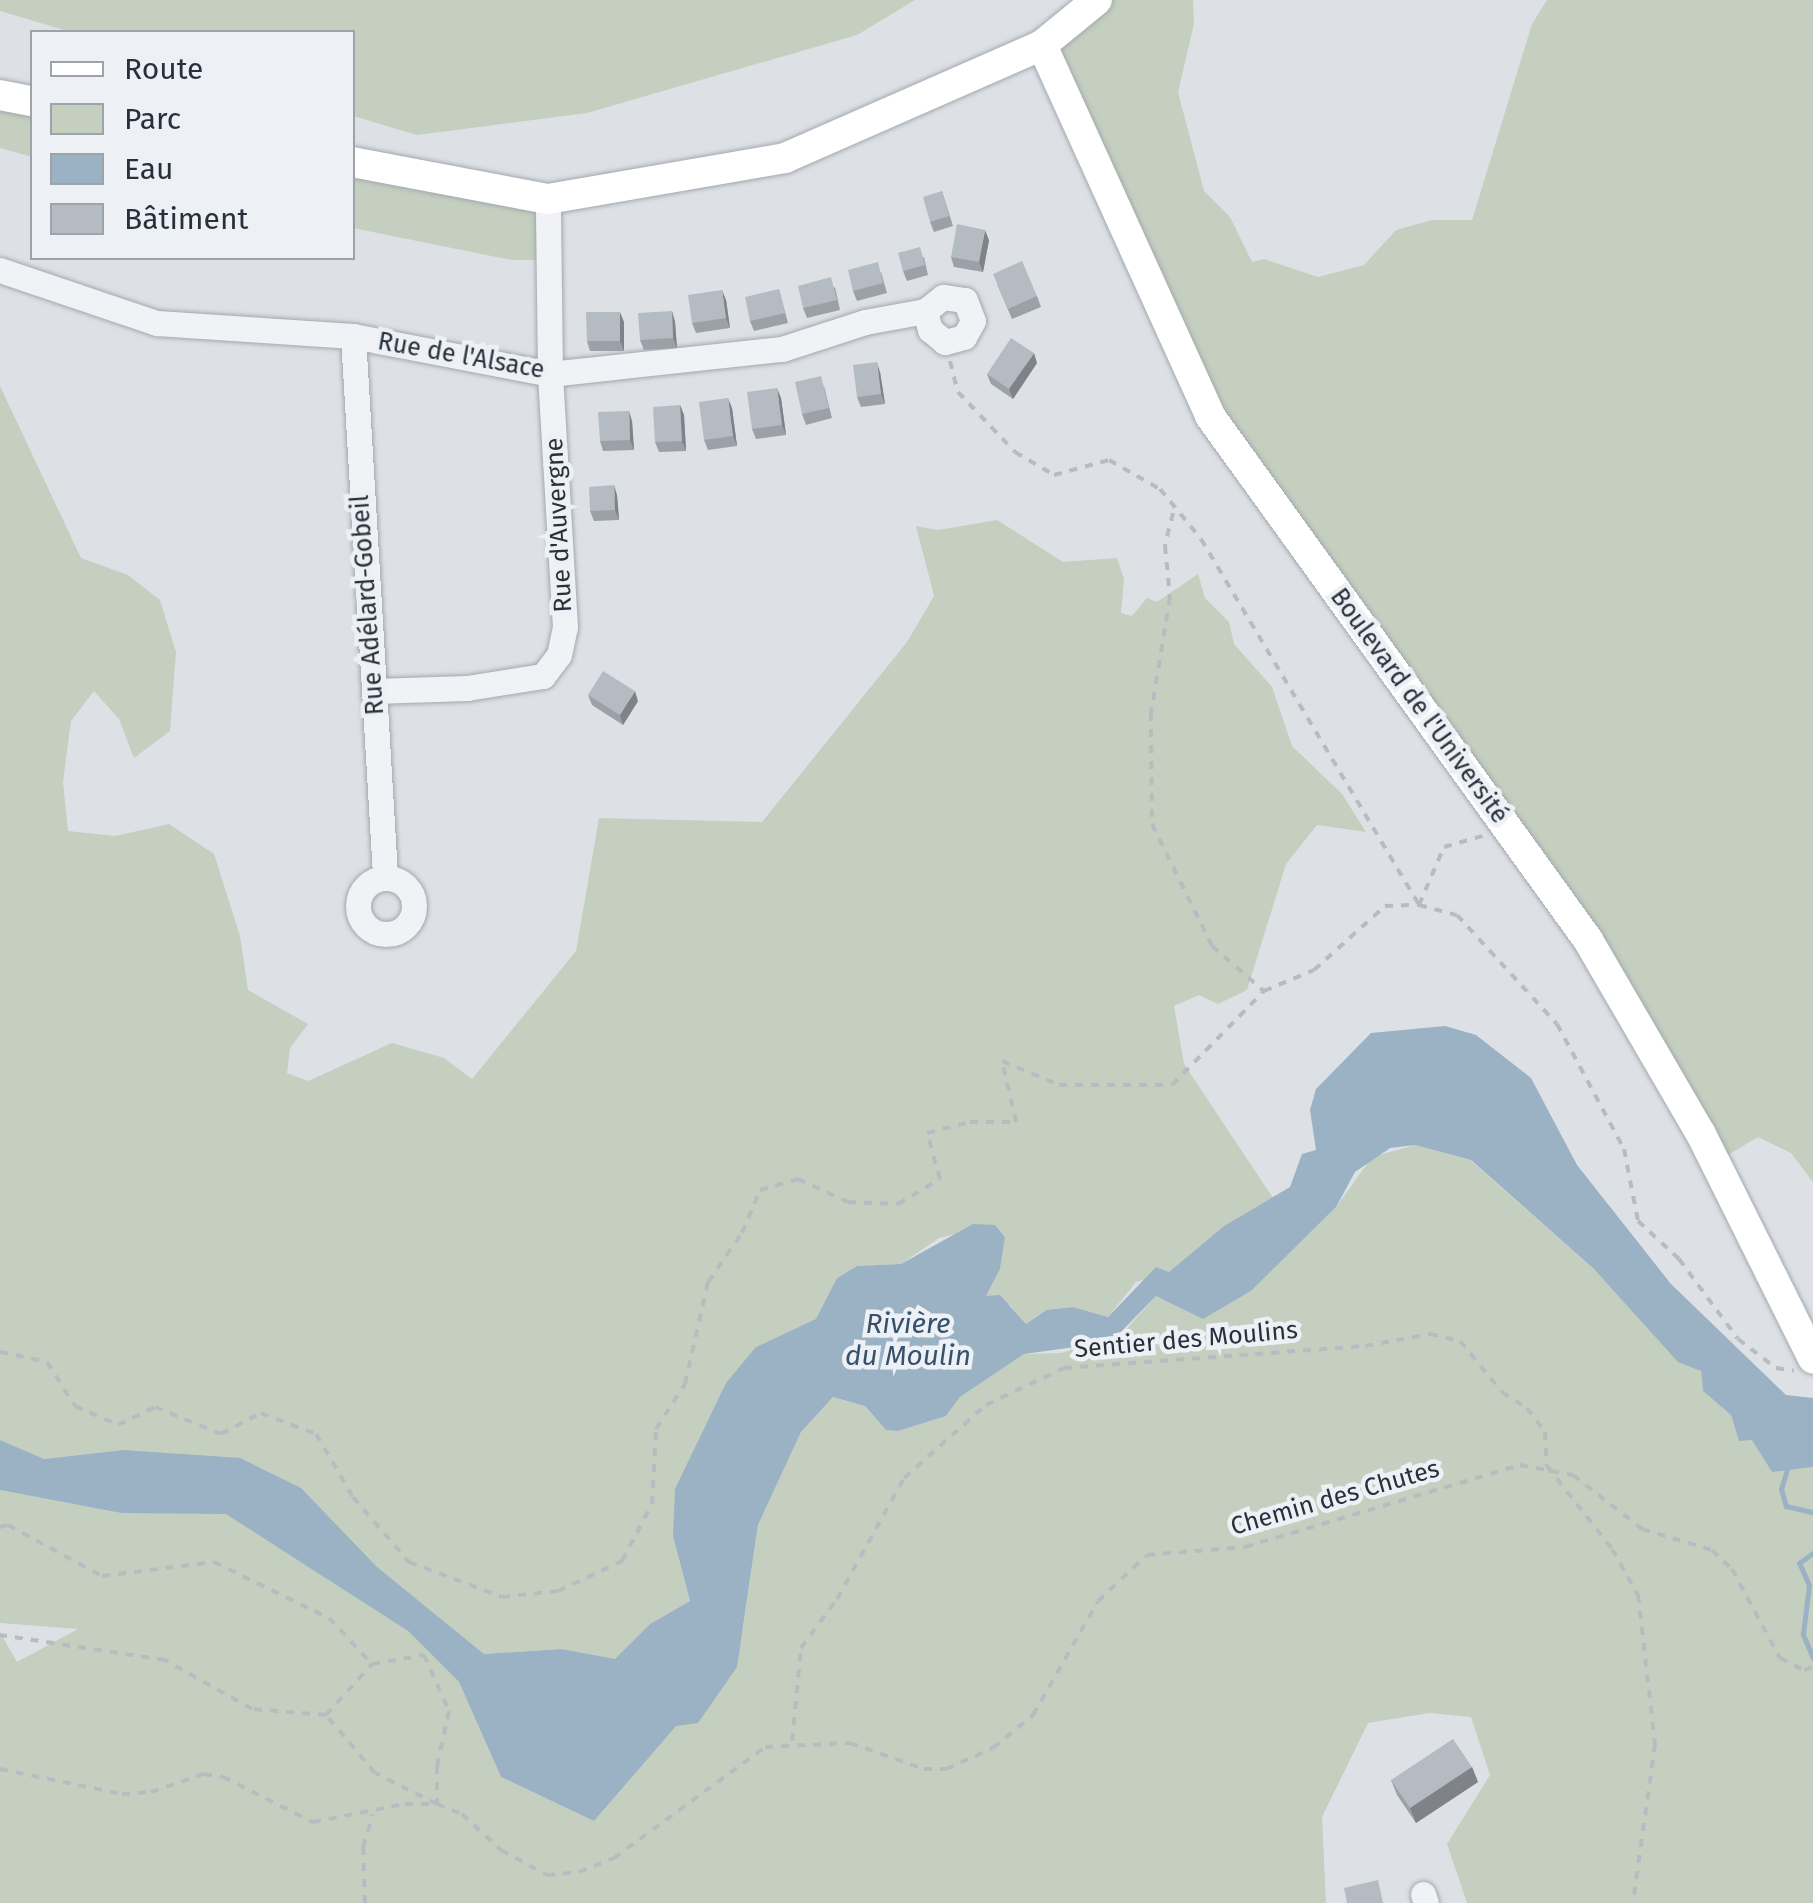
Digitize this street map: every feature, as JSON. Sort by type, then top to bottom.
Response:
[{"type":"main road","points":[[355,163],[548,199],[784,158],[1042,45],[1097,0]]},
{"type":"main road","name":"Boulevard de l'Université","points":[[1042,45],[1210,416],[1588,940],[1701,1134],[1808,1359]]},
{"type":"main road","points":[[0,95],[30,101]]},
{"type":"street","name":"Rue d'Auvergne","points":[[374,691],[467,688],[543,676],[559,655],[565,627],[550,374],[548,199]]},
{"type":"street","name":"Rue de l'Alsace","points":[[0,270],[156,323],[353,336],[550,374],[782,349],[864,322],[925,311],[943,297],[965,300],[973,321],[964,337],[945,342]]},
{"type":"street","points":[[925,311],[930,330],[945,342]]},
{"type":"street","name":"Rue Adélard-Gobeil","points":[[353,336],[386,874]]},
{"type":"path","points":[[945,342],[958,392],[1015,452],[1054,475],[1109,460],[1160,489],[1173,513],[1201,539],[1419,906]]},
{"type":"path","points":[[1173,513],[1165,546],[1170,597],[1151,713],[1152,824],[1212,946],[1264,992]]},
{"type":"path","points":[[1419,906],[1444,847],[1507,828]]},
{"type":"path","points":[[0,1352],[47,1362],[75,1406],[118,1425],[155,1407],[221,1434],[261,1412],[316,1434],[354,1496],[409,1562],[502,1597],[558,1591],[622,1561],[652,1504],[656,1429],[685,1384],[708,1282],[742,1233],[760,1190],[798,1179],[848,1202],[898,1204],[940,1179],[927,1133],[970,1122],[1016,1122],[1002,1061],[1059,1085],[1172,1086],[1264,992],[1314,970],[1385,906],[1419,906],[1457,915],[1556,1024],[1624,1149],[1638,1221],[1679,1259],[1722,1323],[1776,1368],[1808,1359]]},
{"type":"path","name":"Sentier des Moulins","points":[[792,1741],[801,1648],[837,1600],[904,1478],[986,1405],[1064,1368],[1365,1346],[1430,1334],[1460,1341],[1502,1392],[1527,1408],[1545,1432],[1547,1466]]},
{"type":"path","points":[[1547,1466],[1629,1575],[1646,1626],[1655,1744],[1633,1903]]},
{"type":"path","name":"Chemin des Chutes","points":[[436,1804],[462,1814],[501,1850],[548,1875],[579,1872],[614,1858],[765,1746],[792,1741],[850,1743],[909,1767],[946,1768],[993,1748],[1033,1714],[1098,1600],[1147,1555],[1244,1547],[1496,1469],[1547,1466],[1596,1488],[1642,1529],[1712,1550],[1732,1569],[1780,1658],[1804,1670],[1813,1668]]},
{"type":"path","points":[[0,1527],[8,1525],[102,1576],[214,1562],[329,1618],[372,1664]]},
{"type":"path","points":[[0,1635],[165,1660],[252,1709],[326,1714],[375,1773],[436,1804]]},
{"type":"path","points":[[326,1714],[372,1664],[424,1656],[449,1711],[436,1804]]},
{"type":"path","points":[[0,1769],[122,1794],[151,1792],[204,1774],[245,1784],[295,1818],[373,1814],[404,1804],[436,1804]]},
{"type":"path","points":[[365,1903],[363,1847],[373,1814]]},
{"type":"green space","points":[[0,0],[915,0],[857,35],[587,113],[417,135],[355,117],[355,30],[64,30],[0,11]]},
{"type":"green space","points":[[1097,0],[1193,0],[1194,24],[1178,92],[1204,191],[1230,217],[1252,262],[1264,259],[1318,277],[1364,265],[1396,230],[1432,220],[1472,220],[1532,24],[1547,0],[1813,0],[1813,1182],[1791,1153],[1758,1137],[1716,1162],[1588,940],[1210,416],[1042,45]]},
{"type":"green space","points":[[0,95],[30,101],[30,156],[0,148]]},
{"type":"green space","points":[[355,162],[548,199],[553,260],[511,260],[355,228]]},
{"type":"green space","points":[[0,386],[81,558],[128,575],[160,600],[176,652],[170,731],[134,758],[119,719],[94,691],[71,721],[63,782],[68,831],[115,836],[169,824],[214,854],[240,936],[248,990],[308,1024],[290,1048],[287,1073],[308,1081],[392,1043],[444,1058],[472,1079],[576,951],[599,818],[762,822],[907,642],[934,596],[916,526],[938,530],[997,520],[1063,562],[1117,558],[1124,579],[1121,613],[1132,616],[1147,598],[1157,602],[1198,574],[1205,598],[1229,622],[1234,644],[1272,687],[1292,746],[1342,794],[1366,832],[1317,825],[1286,864],[1247,990],[1218,1004],[1199,995],[1174,1006],[1184,1064],[1273,1198],[1224,1226],[1168,1273],[1136,1282],[1108,1317],[1073,1307],[1045,1310],[1026,1324],[1010,1305],[986,1296],[1000,1269],[1005,1237],[995,1225],[939,1238],[901,1264],[857,1266],[837,1278],[817,1319],[756,1347],[673,1536],[690,1601],[650,1624],[615,1660],[561,1649],[484,1654],[376,1566],[123,1450],[43,1459],[0,1440]]},
{"type":"green space","points":[[1415,1145],[1470,1160],[1594,1269],[1701,1372],[1703,1391],[1731,1415],[1739,1440],[1752,1439],[1772,1471],[1813,1467],[1813,1903],[1467,1903],[1447,1844],[1490,1775],[1471,1717],[1429,1713],[1368,1723],[1322,1817],[1326,1903],[0,1903],[0,1632],[17,1662],[78,1629],[0,1623],[0,1490],[121,1513],[226,1513],[408,1631],[459,1682],[501,1777],[594,1821],[676,1725],[743,1629],[758,1525],[801,1432],[833,1397],[865,1406],[886,1430],[898,1431],[946,1416],[960,1397],[1024,1354],[1061,1353],[1121,1335],[1156,1296],[1204,1318],[1251,1291],[1336,1207],[1372,1157]]},
{"type":"water","name":"Rivière du Moulin","points":[[1445,1026],[1476,1035],[1531,1078],[1577,1165],[1671,1284],[1786,1395],[1813,1398],[1813,1467],[1772,1472],[1752,1440],[1739,1441],[1731,1415],[1703,1391],[1701,1371],[1678,1362],[1594,1269],[1471,1160],[1415,1145],[1390,1148],[1355,1172],[1336,1207],[1251,1291],[1203,1319],[1156,1296],[1111,1342],[1024,1354],[960,1397],[946,1416],[898,1431],[886,1430],[865,1406],[833,1397],[801,1432],[758,1525],[737,1667],[698,1723],[676,1726],[594,1821],[501,1777],[459,1682],[408,1631],[226,1514],[121,1513],[0,1490],[0,1440],[44,1459],[123,1450],[240,1458],[301,1488],[376,1566],[484,1654],[561,1649],[615,1659],[650,1624],[690,1601],[673,1536],[675,1489],[726,1383],[756,1347],[816,1319],[837,1278],[857,1266],[901,1264],[973,1224],[995,1225],[1005,1237],[1000,1269],[986,1296],[1000,1295],[1026,1324],[1046,1310],[1073,1307],[1108,1317],[1156,1267],[1169,1272],[1224,1226],[1290,1187],[1302,1154],[1316,1150],[1310,1110],[1316,1089],[1371,1033]]},
{"type":"building","points":[[942,191],[949,216],[930,222],[923,197]]},
{"type":"building","points":[[957,224],[985,230],[979,262],[951,257]]},
{"type":"building","points":[[920,247],[925,265],[903,271],[898,253]]},
{"type":"building","points":[[1022,261],[1037,296],[1008,309],[993,274]]},
{"type":"building","points":[[878,262],[883,283],[853,291],[848,270]]},
{"type":"building","points":[[831,277],[837,300],[803,308],[798,286]]},
{"type":"building","points":[[779,289],[785,313],[750,321],[745,297]]},
{"type":"building","points":[[722,290],[726,318],[692,323],[688,295]]},
{"type":"building","points":[[672,311],[673,338],[640,340],[638,313]]},
{"type":"building","points":[[586,312],[620,312],[620,341],[587,341]]},
{"type":"building","points":[[1011,338],[1034,353],[1009,389],[987,374]]},
{"type":"building","points":[[877,362],[881,394],[857,397],[853,365]]},
{"type":"building","points":[[821,376],[829,408],[802,414],[795,382]]},
{"type":"building","points":[[777,388],[782,425],[752,429],[747,392]]},
{"type":"building","points":[[728,398],[733,436],[704,440],[699,402]]},
{"type":"building","points":[[680,405],[682,441],[655,442],[653,407]]},
{"type":"building","points":[[629,411],[630,440],[600,441],[598,412]]},
{"type":"building","points":[[614,485],[615,510],[590,511],[589,487]]},
{"type":"building","points":[[603,671],[635,691],[620,715],[588,695]]},
{"type":"building","points":[[1453,1739],[1472,1767],[1410,1808],[1391,1780]]},
{"type":"building","points":[[1378,1880],[1383,1903],[1347,1903],[1344,1888]]},
{"type":"waterway","points":[[1789,1463],[1781,1489],[1786,1506],[1813,1512]]},
{"type":"waterway","points":[[1813,1553],[1799,1563],[1809,1585],[1803,1634],[1813,1658]]}]
